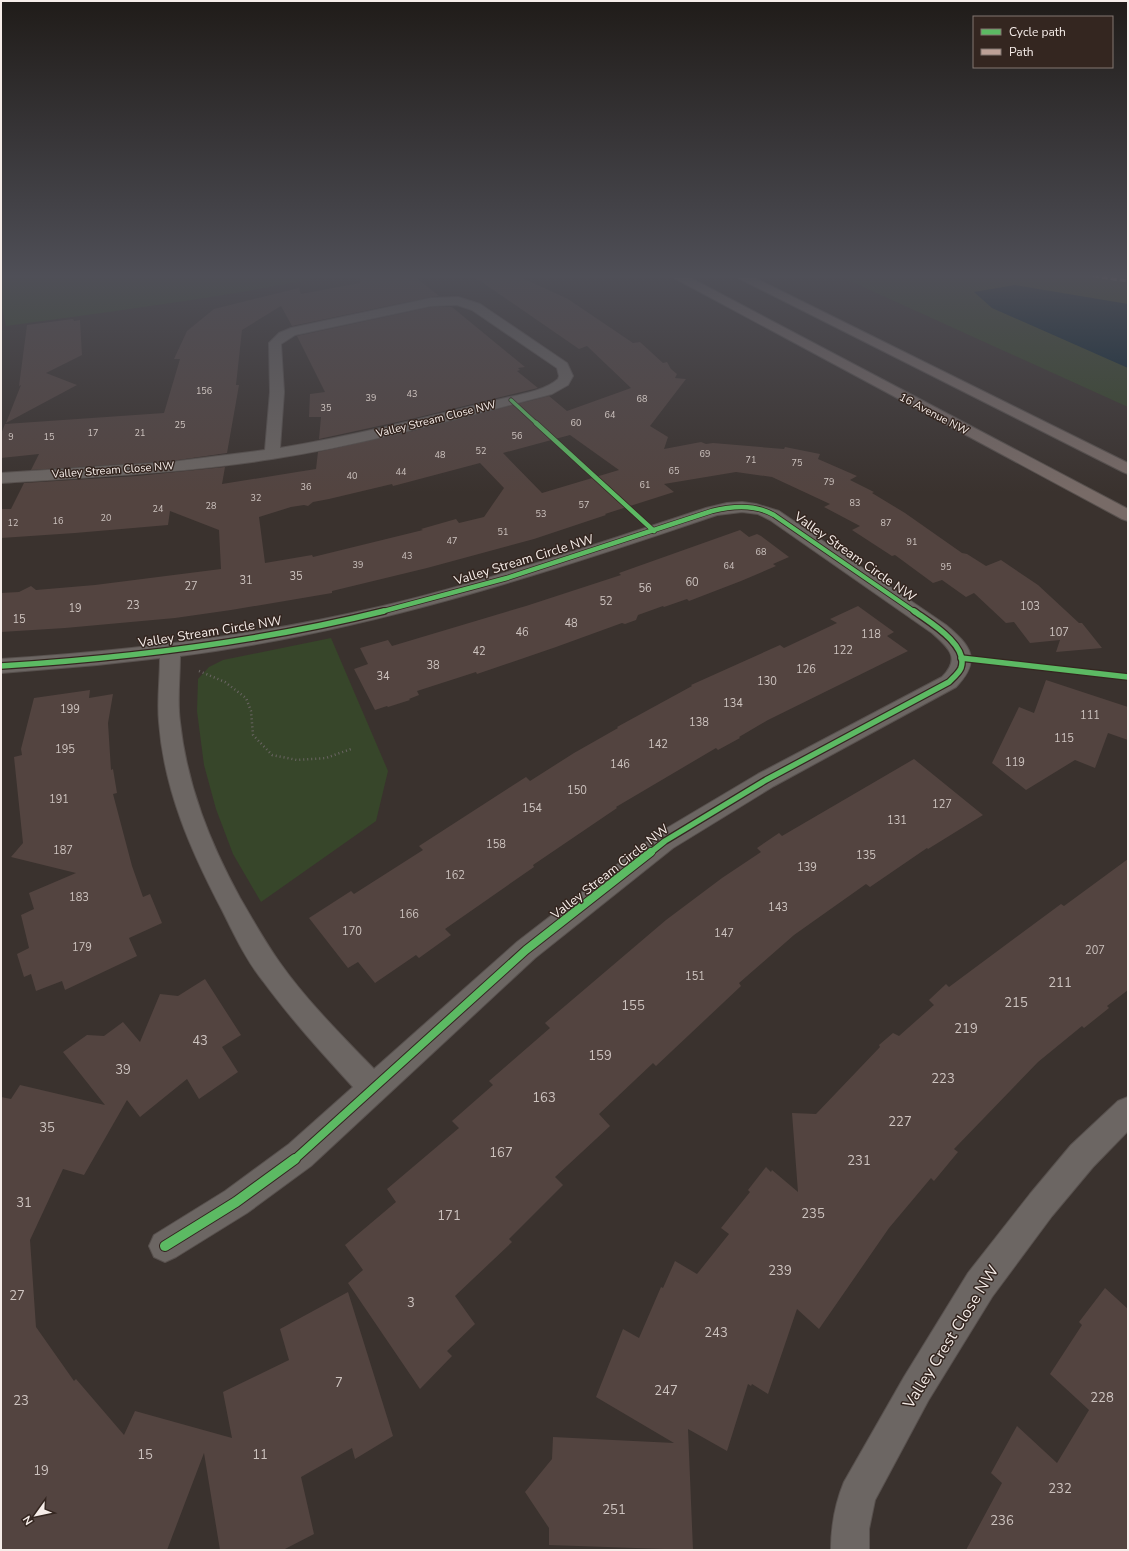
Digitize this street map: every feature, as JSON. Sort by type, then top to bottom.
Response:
[{"type":"highway","name":"16 Avenue NW","points":[[814,348],[1128,516]]},
{"type":"highway","points":[[887,348],[1128,469]]},
{"type":"street","name":"Valley Stream Close NW","points":[[272,454],[277,392],[274,348]]},
{"type":"street","name":"Valley Stream Close NW","points":[[1,478],[168,466],[272,454],[350,440],[547,391],[559,386],[564,381],[566,372],[562,366],[536,348]]},
{"type":"street","name":"Valley Stream Circle NW","points":[[1,666],[78,661],[170,651],[264,637],[388,610],[537,569],[712,511],[741,507],[771,513],[939,629],[952,640],[956,647],[961,658],[961,668],[949,682],[766,780],[665,840],[526,950],[374,1089],[321,1034],[271,972],[249,938],[210,865],[191,820],[176,768],[169,722],[170,651]]},
{"type":"street","points":[[165,1246],[236,1202],[300,1155],[374,1089]]},
{"type":"street","name":"Valley Crest Close NW","points":[[850,1550],[850,1529],[857,1494],[916,1389],[980,1285],[1041,1205],[1082,1156],[1128,1111]]},
{"type":"path","points":[[199,671],[225,682],[246,698],[251,711],[253,735],[272,755],[297,760],[326,758],[351,749]]},
{"type":"green space","points":[[999,348],[1128,348],[1128,407]]},
{"type":"green space","points":[[331,638],[388,771],[376,821],[261,902],[233,854],[216,809],[204,765],[197,711],[198,679],[209,667],[223,660]]},
{"type":"water","points":[[1084,348],[1128,348],[1128,368]]},
{"type":"building","points":[[24,348],[82,348],[82,355],[46,373],[77,385],[6,423],[21,385],[19,386]]},
{"type":"building","points":[[179,348],[240,348],[236,385],[239,385],[227,453],[171,461],[31,470],[39,454],[1,458],[1,434],[5,424],[164,413],[180,359],[174,359]]},
{"type":"building","points":[[303,348],[502,348],[525,367],[518,368],[520,370],[517,371],[538,388],[411,419],[319,439],[321,417],[309,417],[310,394],[325,392]]},
{"type":"building","points":[[589,348],[647,348],[663,363],[667,362],[671,369],[677,374],[675,378],[686,379],[650,426],[668,437],[664,449],[701,442],[706,444],[713,443],[784,449],[785,447],[820,454],[818,459],[857,476],[850,480],[874,492],[872,493],[905,513],[962,553],[967,554],[986,566],[1001,560],[1038,585],[1079,623],[1082,623],[1102,648],[1056,652],[1060,640],[1030,643],[1014,622],[1006,623],[974,593],[966,597],[942,580],[933,583],[895,555],[892,556],[852,530],[860,526],[824,507],[830,504],[772,477],[736,472],[664,484],[674,492],[534,539],[427,568],[332,591],[332,593],[175,618],[1,632],[1,593],[19,592],[31,586],[36,590],[95,585],[221,569],[219,530],[170,511],[168,525],[1,538],[1,509],[11,509],[24,483],[137,476],[225,467],[222,484],[316,469],[318,452],[413,431],[549,396],[567,411],[631,388]],"holes":[[[570,435],[619,470],[542,493],[503,453]],[[480,463],[504,488],[484,517],[459,523],[456,519],[421,529],[423,530],[313,557],[312,555],[265,563],[259,517],[291,507],[304,505],[308,506],[313,502],[392,484],[393,486]]]},
{"type":"building","points":[[740,530],[749,537],[757,534],[761,536],[789,557],[773,564],[776,566],[689,601],[687,599],[664,607],[663,606],[638,615],[636,620],[625,624],[622,623],[477,674],[476,672],[417,691],[419,695],[409,699],[410,700],[388,707],[375,710],[354,669],[368,664],[360,648],[388,640],[392,646],[526,606],[621,575],[619,573]]},
{"type":"building","points":[[858,606],[894,632],[887,636],[908,651],[768,720],[739,737],[740,738],[718,750],[716,748],[616,807],[617,808],[533,865],[534,867],[445,929],[451,935],[419,958],[416,955],[375,983],[358,962],[348,968],[309,918],[351,891],[354,894],[423,850],[419,846],[526,777],[530,781],[574,753],[618,728],[617,727],[692,686],[691,685],[780,645],[784,648],[837,623],[830,619]]},
{"type":"building","points":[[1046,680],[1128,707],[1128,740],[1108,733],[1095,768],[1075,760],[1026,790],[992,763],[1019,707],[1034,713]]},
{"type":"building","points":[[90,690],[89,698],[113,694],[108,723],[111,770],[113,769],[117,793],[113,794],[132,866],[143,897],[150,894],[162,923],[129,938],[137,956],[65,990],[62,981],[36,991],[31,974],[24,977],[17,954],[29,948],[21,915],[34,909],[29,893],[76,873],[11,857],[23,843],[14,757],[22,755],[21,749],[34,698]]},
{"type":"building","points":[[914,759],[983,815],[928,849],[927,848],[870,887],[866,884],[794,935],[739,983],[741,986],[656,1066],[653,1063],[599,1114],[610,1126],[555,1177],[563,1185],[509,1239],[512,1242],[455,1296],[475,1324],[447,1351],[452,1356],[420,1389],[348,1283],[363,1270],[345,1245],[396,1202],[387,1189],[459,1128],[452,1121],[493,1085],[489,1081],[550,1028],[545,1023],[666,920],[722,878],[761,852],[757,848],[779,833],[782,836]]},
{"type":"building","points":[[1128,859],[1128,990],[1107,1006],[1109,1008],[1084,1028],[1082,1026],[1038,1062],[954,1149],[958,1152],[934,1181],[931,1178],[889,1228],[819,1329],[797,1309],[768,1394],[752,1384],[751,1386],[748,1384],[727,1451],[688,1429],[693,1550],[549,1545],[549,1528],[525,1492],[552,1459],[553,1437],[674,1443],[596,1397],[623,1329],[639,1338],[661,1287],[663,1288],[675,1261],[697,1274],[729,1234],[721,1228],[750,1192],[748,1190],[766,1167],[771,1172],[772,1170],[798,1192],[792,1113],[816,1114],[880,1047],[879,1045],[893,1033],[899,1036],[934,1005],[929,1000],[946,984],[949,987],[1061,904],[1064,906]]},
{"type":"building","points":[[205,979],[241,1035],[222,1047],[238,1072],[199,1099],[187,1079],[140,1117],[127,1100],[84,1175],[63,1169],[30,1240],[36,1327],[74,1381],[76,1379],[124,1435],[135,1411],[232,1438],[223,1392],[289,1360],[280,1329],[348,1292],[393,1436],[355,1459],[352,1448],[301,1477],[314,1534],[283,1550],[220,1550],[204,1453],[167,1550],[1,1550],[1,1097],[11,1099],[20,1085],[105,1105],[63,1052],[87,1035],[104,1036],[123,1022],[140,1042],[160,994],[178,996]]},
{"type":"building","points":[[1105,1288],[1128,1309],[1128,1550],[966,1550],[1002,1483],[991,1473],[1017,1426],[1057,1463],[1089,1410],[1050,1374],[1082,1325],[1079,1322]]},
{"type":"cycle path","points":[[511,400],[654,531]]},
{"type":"cycle path","points":[[1,666],[97,659],[193,648],[335,623],[382,612],[507,578],[712,511],[742,507],[764,510],[782,520],[939,629],[956,645],[961,656],[961,667],[949,682],[766,780],[665,841],[526,950],[300,1155],[236,1202],[165,1246]]},
{"type":"cycle path","points":[[961,658],[1128,677]]}]
